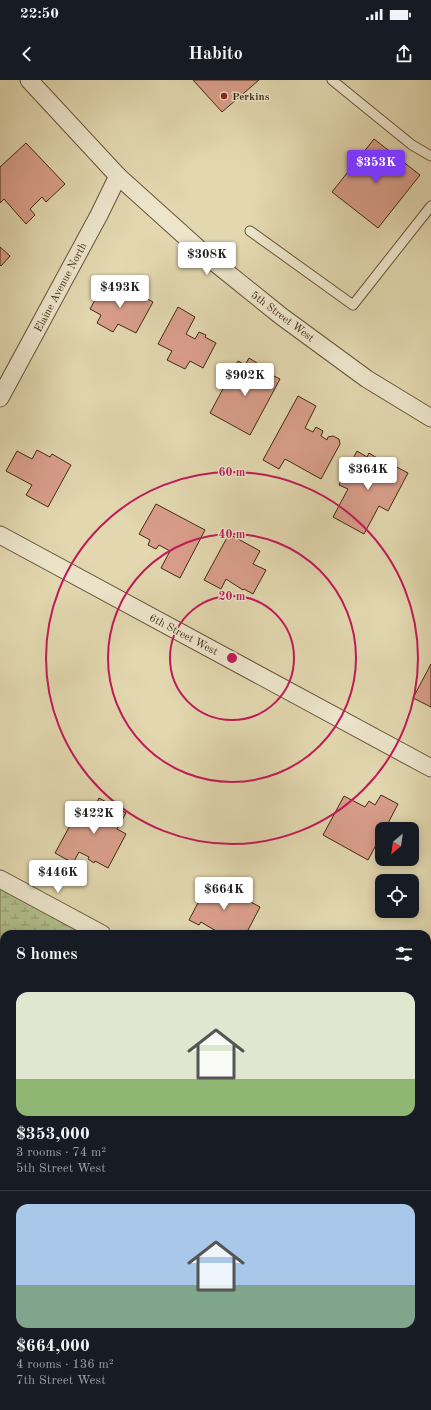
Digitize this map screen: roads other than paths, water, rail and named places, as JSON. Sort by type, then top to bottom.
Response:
[{"type":"street","name":"5th Street West","points":[[29,80],[118,176],[208,258],[281,316],[367,379],[431,418]]},
{"type":"street","name":"Elaine Avenue North","points":[[0,398],[99,215],[118,176]]},
{"type":"street","name":"6th Street West","points":[[0,535],[431,768]]},
{"type":"street","points":[[0,879],[95,930]]},
{"type":"lane","points":[[332,80],[412,145],[431,156]]},
{"type":"lane","points":[[250,232],[353,304],[431,206]]},
{"type":"place","name":"Perkins","points":[[224,96]]}]
